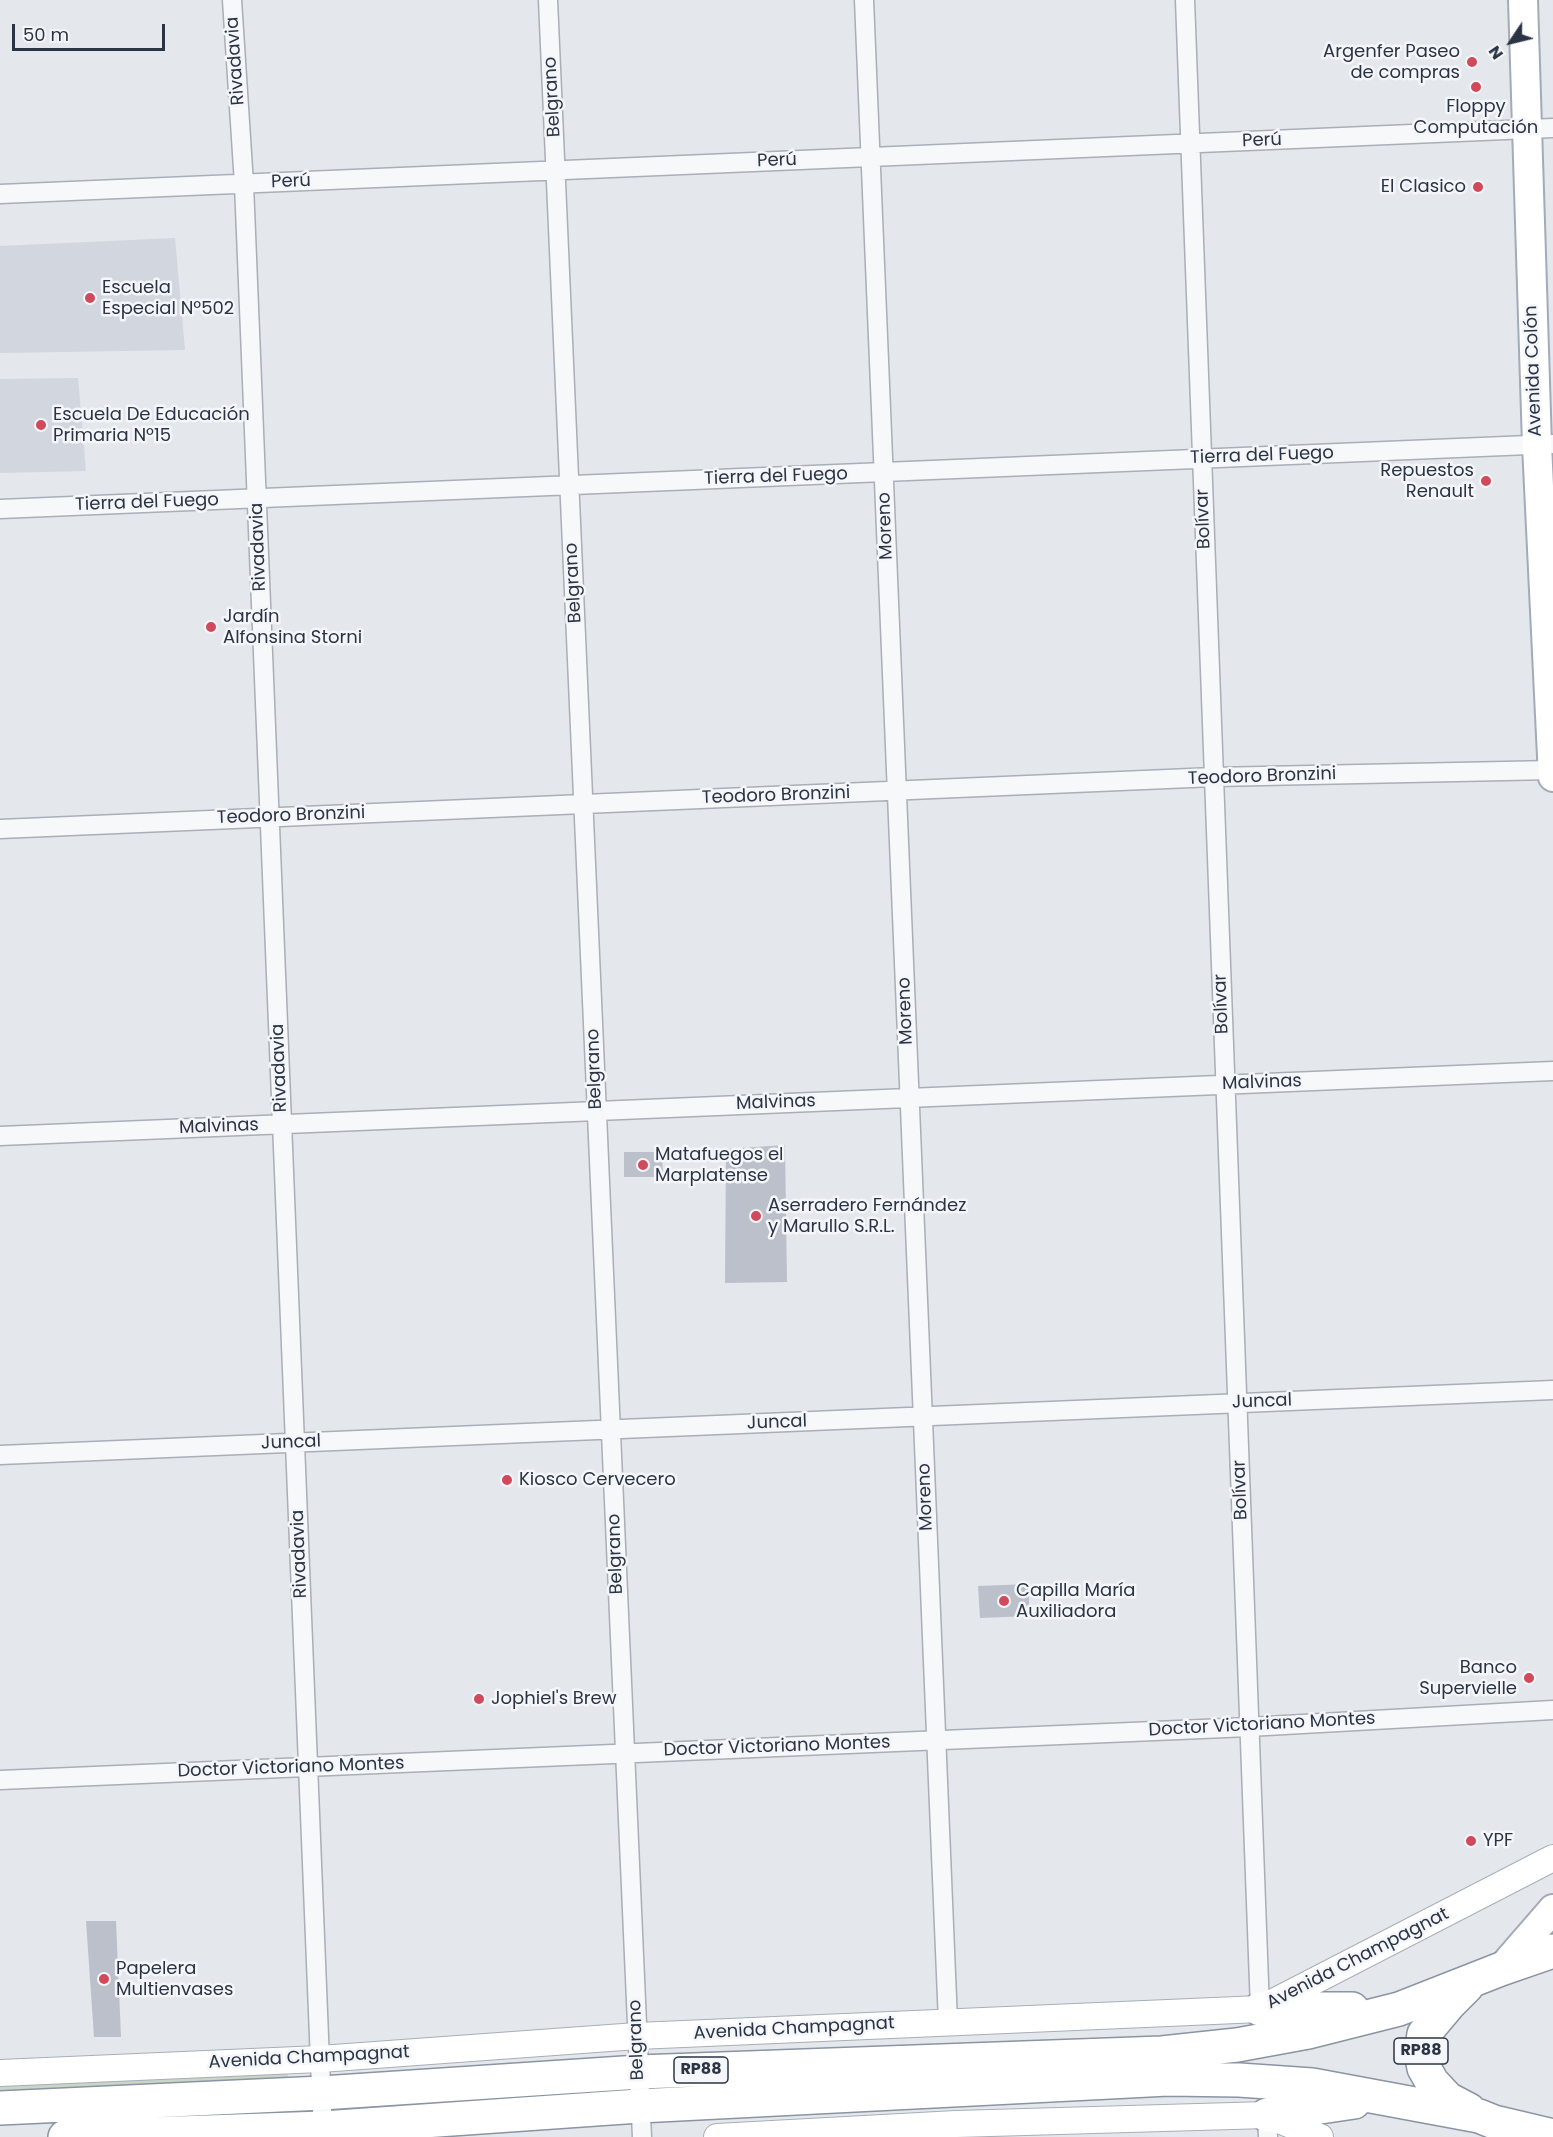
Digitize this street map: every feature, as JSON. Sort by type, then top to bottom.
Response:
[{"type":"highway","name":"Avenida Champagnat","points":[[0,2108],[322,2094],[639,2072],[1162,2053],[1237,2045],[1308,2032],[1399,2009],[1488,1974],[1553,1952]]},
{"type":"highway","name":"RP88","points":[[1488,1974],[1431,2024],[1424,2034],[1421,2053],[1424,2068],[1432,2082],[1448,2099],[1495,2125]]},
{"type":"highway","points":[[1260,2009],[1399,2009]]},
{"type":"highway","name":"RP88","points":[[65,2137],[323,2133],[640,2122],[1168,2079],[1239,2080],[1311,2085],[1553,2136]]},
{"type":"highway","points":[[1267,2126],[1379,2098]]},
{"type":"main road","name":"Avenida Colón","points":[[1523,0],[1540,129],[1553,777]]},
{"type":"main road","points":[[1488,1974],[1553,1909]]},
{"type":"street","name":"Rivadavia","points":[[232,0],[244,184],[323,2133]]},
{"type":"street","name":"Belgrano","points":[[548,0],[640,2122]]},
{"type":"street","name":"Moreno","points":[[864,0],[948,2022]]},
{"type":"street","name":"Bolívar","points":[[1185,0],[1260,2009]]},
{"type":"street","name":"Perú","points":[[0,194],[1540,129]]},
{"type":"street","name":"Tierra del Fuego","points":[[0,509],[1545,444]]},
{"type":"street","name":"Teodoro Bronzini","points":[[0,829],[1214,777],[1553,770]]},
{"type":"street","name":"Malvinas","points":[[0,1136],[1553,1071]]},
{"type":"street","name":"Juncal","points":[[0,1455],[1553,1390]]},
{"type":"street","name":"Doctor Victoriano Montes","points":[[0,1780],[1249,1727],[1553,1710]]},
{"type":"street","name":"Avenida Champagnat","points":[[0,2073],[320,2059],[637,2036],[1260,2009],[1553,1858]]},
{"type":"street","points":[[717,2137],[1267,2126],[1320,2137]]},
{"type":"shaded area","name":"Escuela Especial Nº502","points":[[175,238],[185,350],[0,353],[0,246]]},
{"type":"shaded area","name":"Escuela De Educación Primaria Nº15","points":[[78,378],[86,471],[0,473],[0,379]]},
{"type":"green space","points":[[284,2073],[289,2078],[0,2096],[0,2084]]},
{"type":"building","name":"Aserradero Fernández y Marullo S.R.L.","points":[[785,1145],[787,1282],[725,1283],[726,1149]]},
{"type":"building","name":"Matafuegos el Marplatense","points":[[624,1152],[662,1152],[663,1177],[624,1177]]},
{"type":"building","name":"Capilla María Auxiliadora","points":[[1029,1584],[1029,1616],[980,1618],[978,1586]]},
{"type":"building","name":"Papelera Multienvases","points":[[86,1921],[116,1921],[121,2037],[94,2037]]},
{"type":"place","name":"Argenfer Paseo de compras","points":[[1472,62]]},
{"type":"place","name":"Floppy Computación","points":[[1476,87]]},
{"type":"place","name":"El Clasico","points":[[1478,187]]},
{"type":"place","name":"Escuela Especial Nº502","points":[[90,298]]},
{"type":"place","name":"Escuela De Educación Primaria Nº15","points":[[41,425]]},
{"type":"place","name":"Repuestos Renault","points":[[1486,481]]},
{"type":"place","name":"Jardín Alfonsina Storni","points":[[211,627]]},
{"type":"place","name":"Matafuegos el Marplatense","points":[[643,1165]]},
{"type":"place","name":"Aserradero Fernández y Marullo S.R.L.","points":[[756,1216]]},
{"type":"place","name":"Kiosco Cervecero","points":[[507,1480]]},
{"type":"place","name":"Capilla María Auxiliadora","points":[[1004,1601]]},
{"type":"place","name":"Banco Supervielle","points":[[1529,1678]]},
{"type":"place","name":"Jophiel's Brew","points":[[479,1699]]},
{"type":"place","name":"YPF","points":[[1471,1841]]},
{"type":"place","name":"Papelera Multienvases","points":[[104,1979]]}]
